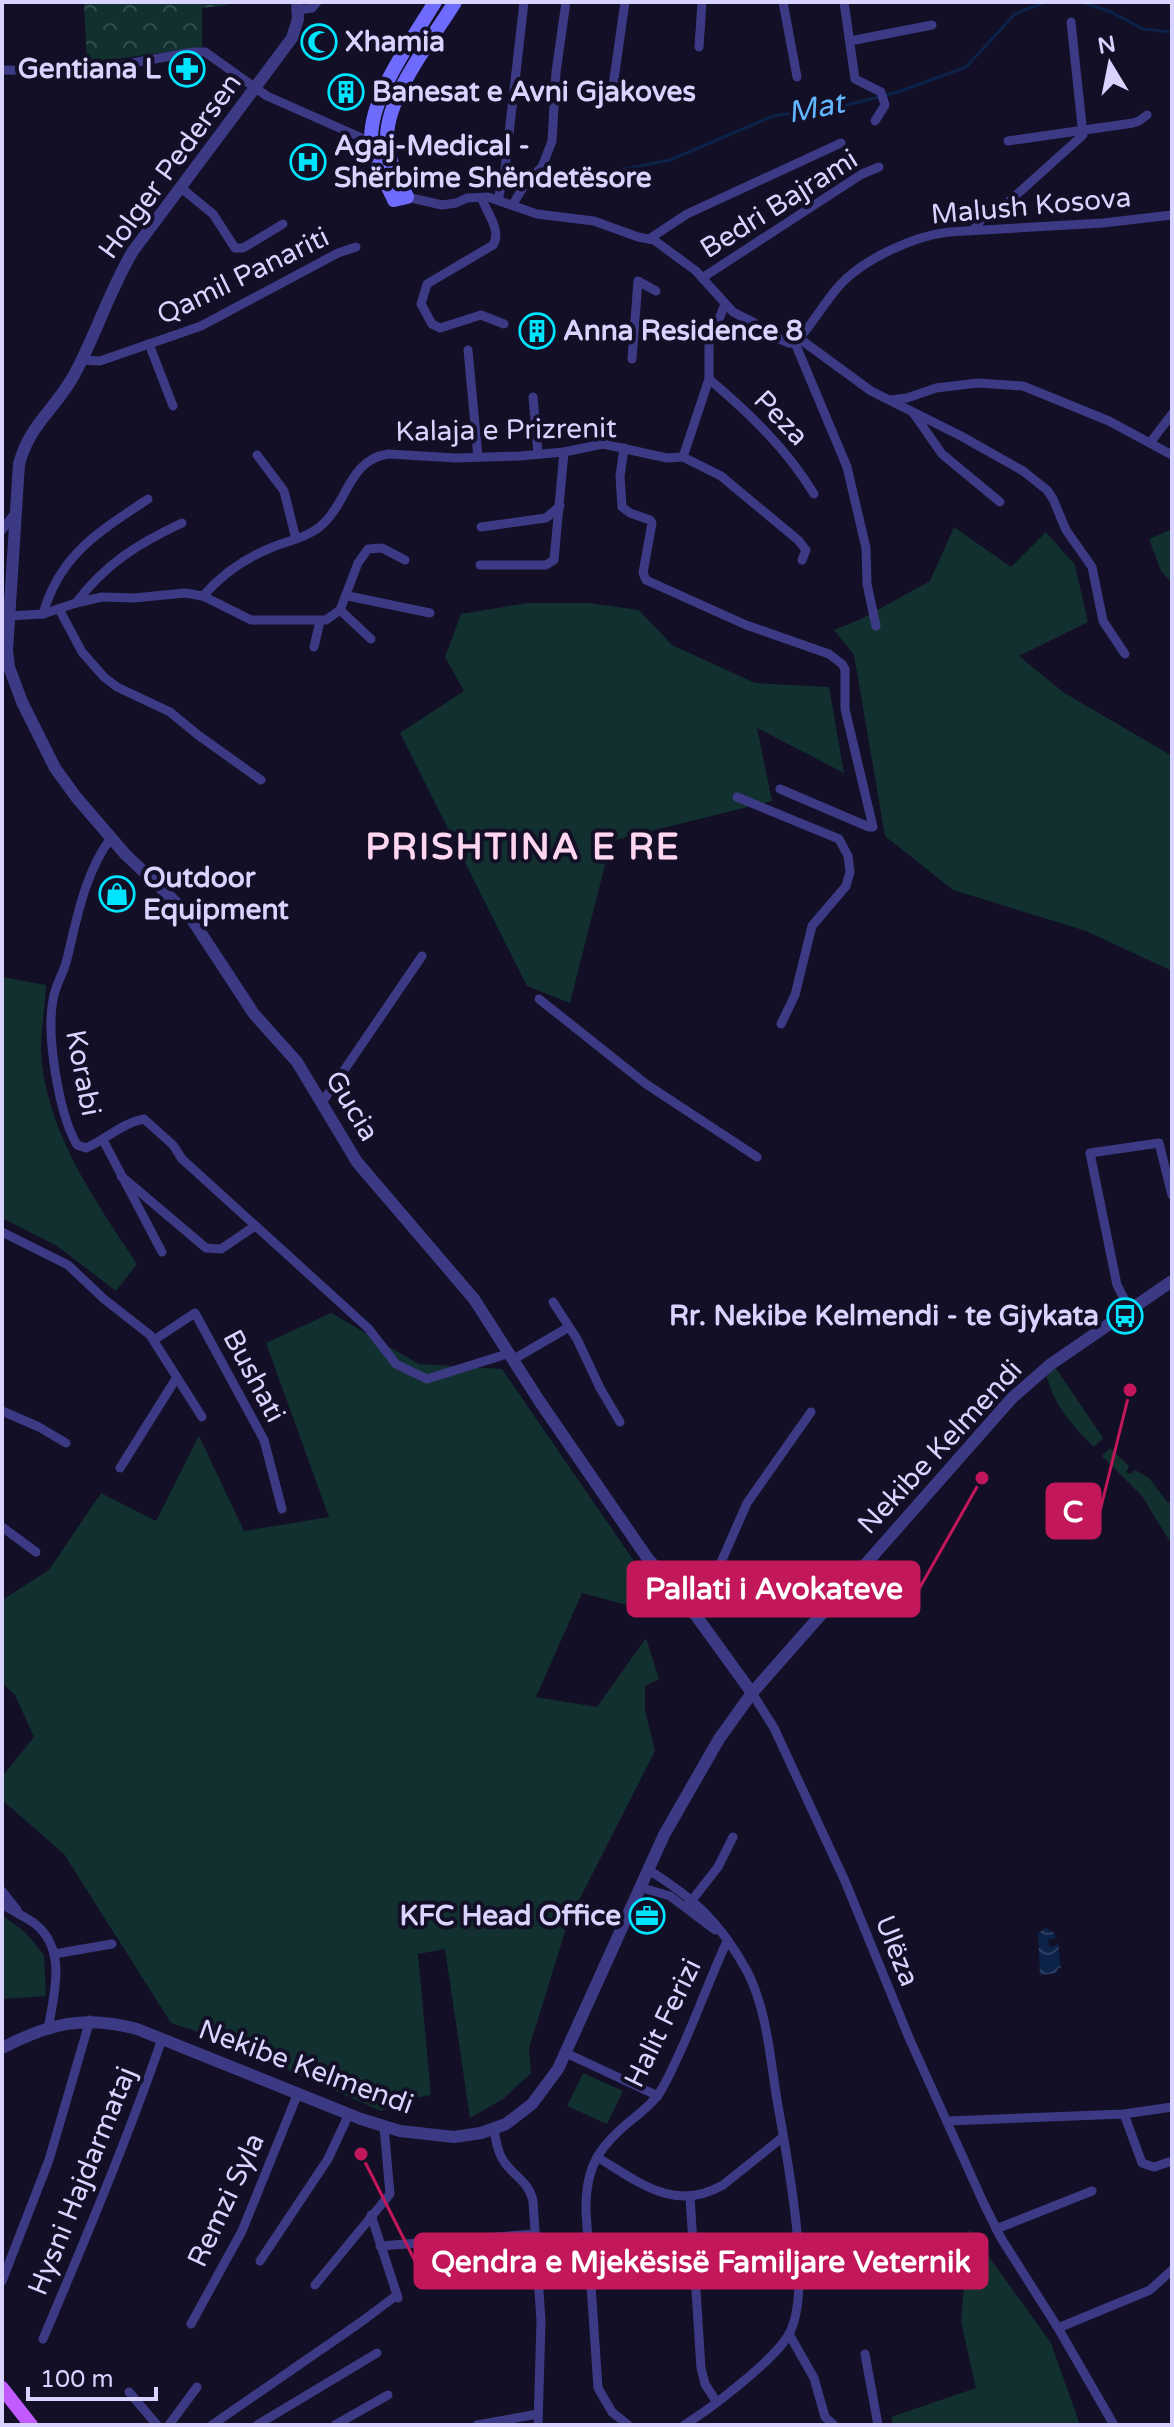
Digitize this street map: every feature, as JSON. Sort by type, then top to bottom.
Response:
[{"type":"main road","points":[[435,2],[381,96],[375,116],[372,151],[394,200],[407,197],[388,150],[386,136],[390,119],[396,100],[418,59],[455,2]]},
{"type":"main road","points":[[2,2388],[31,2425]]},
{"type":"street","points":[[298,6],[312,8],[317,2]]},
{"type":"street","points":[[498,200],[505,169],[524,2]]},
{"type":"street","points":[[513,204],[527,181],[542,167],[552,141],[554,84],[566,2]]},
{"type":"street","points":[[611,100],[625,2]]},
{"type":"street","points":[[699,47],[702,2]]},
{"type":"street","points":[[783,2],[797,77]]},
{"type":"street","points":[[844,2],[855,79],[881,92],[885,105],[875,121]]},
{"type":"street","name":"Holger Pedersen","points":[[15,513],[19,464],[30,434],[63,393],[82,360],[125,264],[292,38],[298,6]]},
{"type":"street","points":[[1071,22],[1084,132]]},
{"type":"street","points":[[850,41],[932,25]]},
{"type":"street","points":[[2,70],[88,71],[200,52],[209,54],[277,101],[371,142]]},
{"type":"street","points":[[1008,141],[1084,132],[1139,121],[1147,115]]},
{"type":"street","points":[[973,230],[982,219],[994,215],[1022,191],[1084,132]]},
{"type":"street","points":[[649,239],[687,214],[841,143]]},
{"type":"street","name":"Bedri Bajrami","points":[[702,278],[862,174],[879,167]]},
{"type":"street","points":[[180,187],[213,214],[235,248],[243,248],[283,224]]},
{"type":"street","points":[[407,197],[442,205],[467,198],[488,197],[537,214],[594,221],[649,239],[666,247],[702,278],[725,304],[766,333],[789,343],[797,341],[871,391],[1017,467],[1047,490],[1053,499],[1066,530],[1092,567],[1103,621],[1125,654]]},
{"type":"street","points":[[482,199],[497,231],[497,239],[493,245],[427,284],[421,304],[432,324],[440,328],[481,315],[504,324]]},
{"type":"street","name":"Malush Kosova","points":[[797,341],[840,286],[860,269],[924,236],[1172,215]]},
{"type":"street","name":"Qamil Panariti","points":[[82,360],[100,361],[211,321],[338,253],[356,247]]},
{"type":"street","points":[[632,359],[638,281],[656,291]]},
{"type":"street","points":[[683,457],[709,379],[709,344],[725,304]]},
{"type":"street","points":[[797,341],[845,460],[861,524],[869,595],[876,626]]},
{"type":"street","name":"Qamil Panariti","points":[[149,344],[173,406]]},
{"type":"street","points":[[468,350],[478,457]]},
{"type":"street","name":"Peza","points":[[709,379],[782,448],[814,494]]},
{"type":"street","points":[[890,400],[936,388],[978,383],[1023,386],[1109,421],[1172,455]]},
{"type":"street","points":[[533,397],[538,454]]},
{"type":"street","points":[[914,414],[942,454],[1000,502]]},
{"type":"street","points":[[1150,443],[1172,414]]},
{"type":"street","name":"Kalaja e Prizrenit","points":[[203,596],[227,571],[325,522],[362,466],[379,456],[397,454],[478,457],[564,452],[603,444],[667,458],[683,457],[721,476],[798,540],[806,550],[802,560]]},
{"type":"street","points":[[624,448],[620,476],[622,507],[650,520],[652,527],[643,573],[646,580],[746,625],[829,654],[845,669],[845,709],[873,827],[780,789]]},
{"type":"street","points":[[480,565],[551,564],[556,555],[564,452]]},
{"type":"street","points":[[257,455],[284,491],[296,539]]},
{"type":"street","points":[[43,614],[55,582],[75,552],[148,499]]},
{"type":"street","points":[[481,527],[546,518],[560,506]]},
{"type":"street","points":[[2,530],[15,513]]},
{"type":"street","name":"Gucia","points":[[15,513],[7,651],[13,681],[42,745],[76,797],[111,838],[187,913],[248,1006],[297,1062],[357,1162],[474,1299],[540,1402],[646,1556],[697,1617],[752,1693]]},
{"type":"street","points":[[76,603],[113,562],[182,523]]},
{"type":"street","points":[[8,616],[43,614],[102,597],[134,598],[185,593],[203,596],[251,620],[320,621],[332,618],[340,610],[348,596],[358,563],[368,549],[382,548],[405,560]]},
{"type":"street","points":[[348,596],[430,613]]},
{"type":"street","points":[[59,609],[82,652],[104,677],[117,687],[170,712],[261,780]]},
{"type":"street","points":[[340,610],[371,639]]},
{"type":"street","points":[[314,647],[320,621]]},
{"type":"street","points":[[2,673],[7,651]]},
{"type":"street","points":[[737,797],[839,839],[848,856],[850,872],[846,886],[812,926],[795,995],[781,1024]]},
{"type":"street","name":"Korabi","points":[[111,838],[100,854],[75,918],[68,959],[54,992],[51,1013],[56,1075],[74,1140],[81,1148],[86,1148],[127,1122],[144,1119],[173,1145],[182,1159],[255,1226]]},
{"type":"street","points":[[321,1104],[422,956]]},
{"type":"street","points":[[539,999],[646,1084],[757,1157]]},
{"type":"street","points":[[103,1140],[162,1252]]},
{"type":"street","points":[[1130,1310],[1117,1285],[1090,1153],[1159,1143],[1172,1195]]},
{"type":"street","points":[[121,1176],[206,1248],[221,1249],[255,1226],[368,1328],[396,1364],[418,1376],[436,1378],[512,1356],[569,1327]]},
{"type":"street","points":[[2,1232],[68,1265],[154,1340],[202,1417]]},
{"type":"street","name":"Nekibe Kelmendi","points":[[2,2048],[48,2029],[90,2020],[118,2024],[162,2039],[384,2127],[415,2134],[454,2137],[494,2130],[516,2117],[532,2104],[566,2053],[647,1869],[719,1739],[752,1693],[1005,1405],[1045,1369],[1172,1281]]},
{"type":"street","points":[[553,1302],[620,1422]]},
{"type":"street","name":"Bushati","points":[[154,1340],[195,1313],[264,1440],[282,1509]]},
{"type":"street","points":[[120,1468],[177,1377]]},
{"type":"street","points":[[2,1411],[66,1443]]},
{"type":"street","points":[[697,1617],[747,1503],[811,1412]]},
{"type":"street","points":[[2,1527],[36,1552]]},
{"type":"street","name":"Ulëza","points":[[752,1693],[774,1728],[845,1881],[910,2040],[996,2229],[1114,2425]]},
{"type":"street","points":[[689,1903],[718,1867],[733,1837]]},
{"type":"street","name":"Halit Ferizi","points":[[628,2425],[606,2404],[597,2377],[585,2195],[588,2175],[608,2140],[658,2096],[725,1939],[689,1903],[647,1869]]},
{"type":"street","name":"Halit Ferizi","points":[[639,1887],[689,1903]]},
{"type":"street","points":[[2,1891],[21,1915]]},
{"type":"street","points":[[2,1904],[21,1915],[50,1941],[56,1984],[48,2029]]},
{"type":"street","points":[[684,2425],[773,2354],[789,2334],[795,2315],[799,2280],[793,2203],[759,2001],[749,1974],[725,1939]]},
{"type":"street","points":[[54,1954],[112,1944]]},
{"type":"street","points":[[2,2281],[49,2160],[90,2020]]},
{"type":"street","name":"Hysni Hajdarmataj","points":[[43,2339],[128,2137],[162,2039]]},
{"type":"street","points":[[566,2053],[658,2096]]},
{"type":"street","name":"Remzi Syla","points":[[191,2324],[242,2231],[298,2093]]},
{"type":"street","points":[[947,2121],[1124,2114],[1172,2107]]},
{"type":"street","points":[[260,2261],[328,2159],[349,2114]]},
{"type":"street","points":[[1124,2114],[1142,2163],[1154,2167],[1172,2161]]},
{"type":"street","points":[[315,2285],[386,2200],[391,2186],[384,2127]]},
{"type":"street","points":[[477,2425],[538,2420],[541,2321],[531,2191],[504,2162],[494,2130]]},
{"type":"street","points":[[597,2157],[659,2193],[690,2197],[723,2185],[783,2137]]},
{"type":"street","points":[[996,2229],[1092,2191]]},
{"type":"street","points":[[690,2197],[701,2368],[705,2384],[716,2401]]},
{"type":"street","points":[[212,2425],[397,2296],[371,2215]]},
{"type":"street","points":[[380,2246],[535,2234]]},
{"type":"street","points":[[1058,2328],[1150,2290],[1172,2270]]},
{"type":"street","points":[[789,2334],[814,2378],[823,2412],[834,2425]]},
{"type":"street","points":[[257,2425],[377,2353]]},
{"type":"street","points":[[865,2354],[878,2425]]},
{"type":"street","points":[[169,2425],[197,2387]]},
{"type":"street","points":[[129,2392],[157,2425]]},
{"type":"street","points":[[335,2425],[388,2395]]},
{"type":"green space","points":[[84,2],[227,2],[227,5],[202,8],[202,47],[87,63]]},
{"type":"green space","points":[[954,527],[1011,567],[1046,532],[1075,565],[1088,622],[1019,656],[1063,692],[1172,756],[1172,971],[1086,931],[953,890],[885,836],[854,655],[834,630],[861,619],[930,581]]},
{"type":"green space","points":[[1172,529],[1172,583],[1161,571],[1149,539]]},
{"type":"green space","points":[[528,603],[588,603],[639,610],[672,645],[755,683],[829,687],[844,773],[757,728],[772,801],[611,841],[570,1003],[527,986],[400,733],[464,691],[445,657],[461,614]]},
{"type":"green space","points":[[2,977],[46,985],[41,1055],[55,1119],[78,1169],[137,1264],[116,1291],[57,1246],[2,1218]]},
{"type":"green space","points":[[331,1313],[419,1364],[502,1369],[645,1577],[641,1597],[627,1605],[582,1593],[536,1697],[597,1707],[646,1638],[659,1679],[645,1686],[645,1710],[655,1751],[568,1922],[529,2048],[531,2073],[503,2099],[470,2118],[445,1949],[418,1954],[431,2095],[410,2099],[381,2111],[211,2036],[171,2023],[64,1854],[2,1800],[2,1777],[34,1737],[15,1695],[2,1683],[2,1600],[49,1570],[101,1493],[156,1521],[199,1436],[244,1531],[329,1517],[266,1343]]},
{"type":"green space","points":[[1055,1367],[1103,1438],[1094,1447],[1071,1423],[1054,1396],[1046,1374]]},
{"type":"green space","points":[[1110,1448],[1129,1466],[1126,1472],[1131,1474],[1135,1470],[1149,1478],[1168,1503],[1172,1500],[1172,1545],[1142,1496],[1102,1456]]},
{"type":"green space","points":[[2,1915],[26,1933],[44,1955],[46,1996],[2,1999]]},
{"type":"green space","points":[[583,2073],[623,2091],[607,2124],[567,2106]]},
{"type":"green space","points":[[969,2229],[1051,2343],[1080,2425],[893,2425],[891,2417],[976,2388],[961,2322]]},
{"type":"water","points":[[1046,1928],[1056,1938],[1048,1940],[1050,1947],[1058,1942],[1061,1967],[1057,1973],[1040,1975],[1038,1933]]},
{"type":"waterway","name":"Mat","points":[[568,180],[670,160],[773,116],[839,107],[898,92],[966,67],[1015,14],[1045,2]]},
{"type":"waterway","name":"Mat","points":[[1082,2],[1111,12],[1143,29],[1172,32]]},
{"type":"place","name":"Xhamia","points":[[319,42]]},
{"type":"place","name":"Gentiana L","points":[[187,69]]},
{"type":"place","name":"Banesat e Avni Gjakoves","points":[[346,92]]},
{"type":"place","name":"Agaj-Medical - Shërbime Shëndetësore","points":[[308,162]]},
{"type":"place","name":"Anna Residence 8","points":[[537,331]]},
{"type":"place","name":"Outdoor Equipment","points":[[117,894]]},
{"type":"place","name":"Rr. Nekibe Kelmendi - te Gjykata","points":[[1125,1316]]},
{"type":"place","name":"C","points":[[1130,1390]]},
{"type":"place","name":"Pallati i Avokateve","points":[[982,1478]]},
{"type":"place","name":"KFC Head Office","points":[[647,1916]]},
{"type":"place","name":"Qendra e Mjekësisë Familjare Veternik","points":[[361,2154]]},
{"type":"district","name":"PRISHTINA E RE","points":[[523,847]]}]
